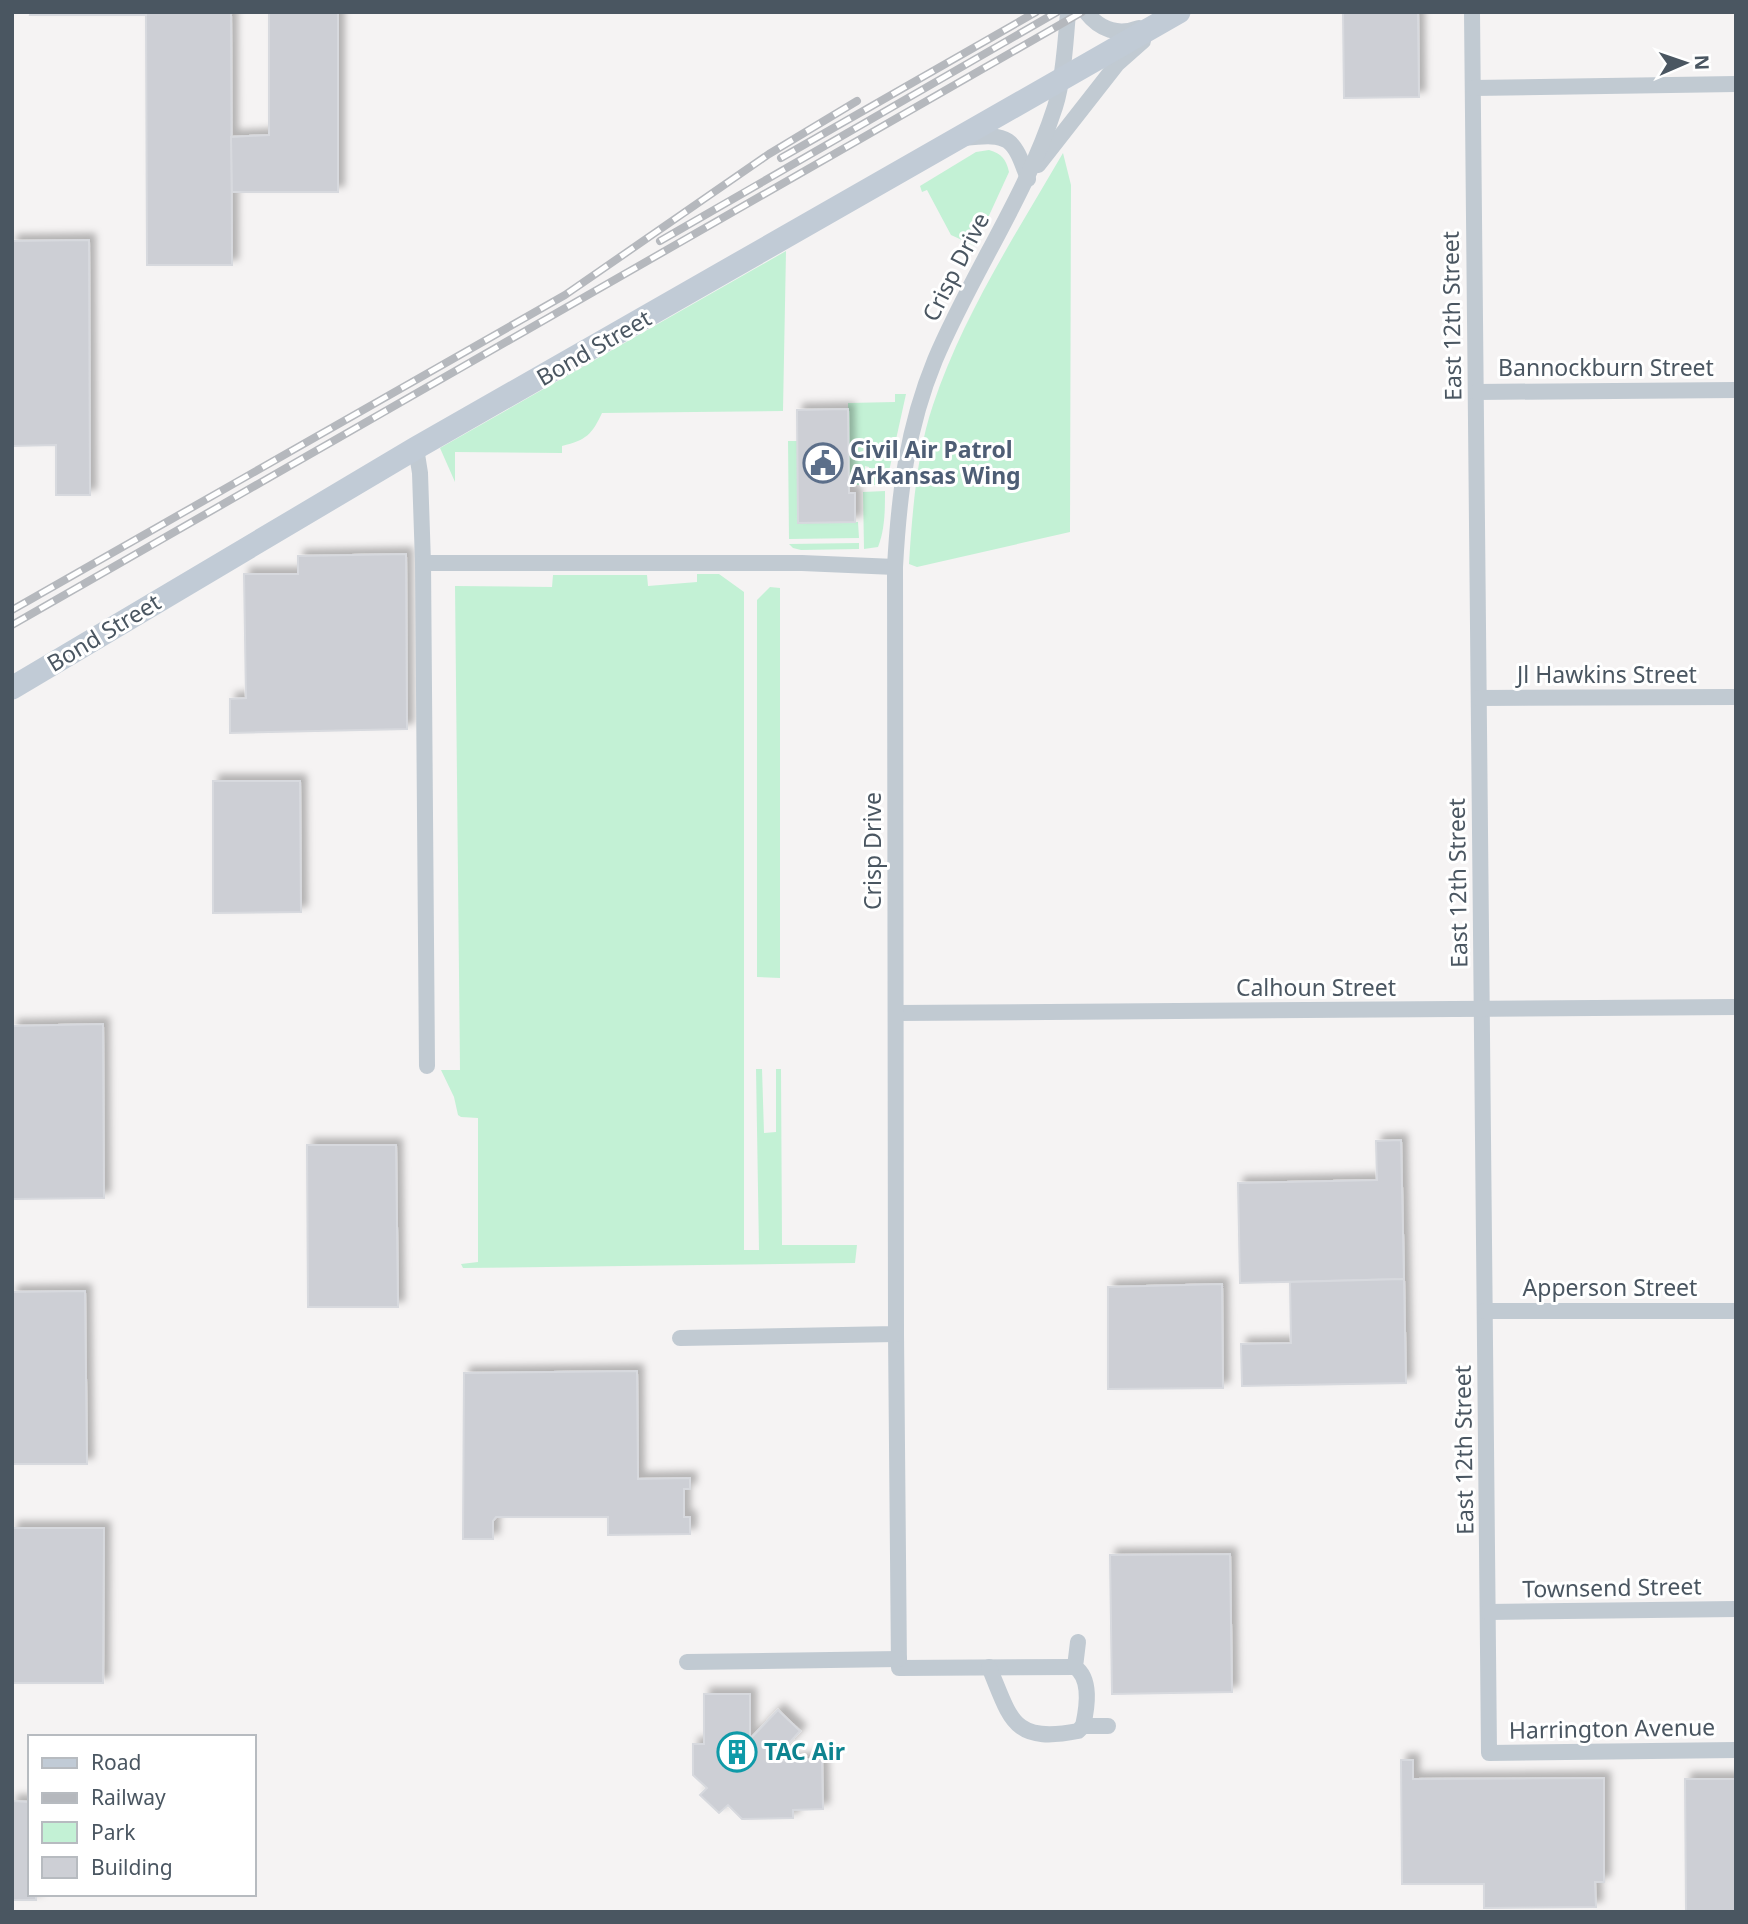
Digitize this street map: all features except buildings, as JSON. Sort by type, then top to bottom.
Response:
[{"type":"street","name":"Crisp Drive","points":[[899,1659],[895,567],[899,499],[906,452],[919,405],[951,323],[1028,179],[1056,104],[1068,12]]},
{"type":"street","points":[[1086,12],[1105,29],[1119,33],[1132,31],[1177,13]]},
{"type":"street","name":"East 12th Street","points":[[1472,12],[1489,1753]]},
{"type":"street","name":"Crisp Drive","points":[[1028,179],[1117,64],[1177,13]]},
{"type":"street","name":"Bond Street","points":[[12,688],[416,448],[1177,13]]},
{"type":"street","points":[[1473,88],[1736,84]]},
{"type":"street","points":[[958,138],[993,135],[1009,140],[1018,153],[1028,179]]},
{"type":"street","name":"Bannockburn Street","points":[[1476,392],[1736,390]]},
{"type":"street","points":[[416,448],[420,473],[424,563],[427,1066]]},
{"type":"street","points":[[424,563],[802,563],[895,567]]},
{"type":"street","name":"Jl Hawkins Street","points":[[1479,698],[1736,697]]},
{"type":"street","name":"Calhoun Street","points":[[897,1013],[1736,1007]]},
{"type":"street","name":"Apperson Street","points":[[1485,1311],[1736,1311]]},
{"type":"street","points":[[680,1338],[896,1334]]},
{"type":"street","name":"Townsend Street","points":[[1488,1612],[1736,1609]]},
{"type":"street","points":[[1075,1667],[1078,1642]]},
{"type":"street","points":[[687,1662],[899,1659],[899,1668],[1011,1666],[1075,1667],[1082,1672],[1086,1682],[1083,1726],[1078,1731],[1040,1735],[1018,1727],[1008,1714],[989,1667]]},
{"type":"street","points":[[1083,1726],[1108,1726]]},
{"type":"street","name":"Harrington Avenue","points":[[1489,1753],[1736,1750]]},
{"type":"green space","points":[[989,150],[1003,158],[1009,172],[975,246],[951,235],[927,190],[922,192],[920,186],[976,152]]},
{"type":"green space","points":[[1063,153],[1071,185],[1070,532],[917,567],[909,564],[914,504],[923,442],[933,405],[959,339],[975,307]]},
{"type":"green space","points":[[786,251],[783,411],[602,413],[588,435],[562,446],[562,453],[455,452],[455,482],[440,448]]},
{"type":"green space","points":[[895,394],[906,394],[886,485],[870,485],[869,467],[865,466],[865,485],[849,485],[848,403],[895,402]]},
{"type":"green space","points":[[788,441],[797,441],[799,523],[858,522],[859,538],[789,539]]},
{"type":"green space","points":[[885,491],[885,512],[878,547],[864,549],[863,492]]},
{"type":"green space","points":[[859,543],[859,549],[801,550],[789,544]]},
{"type":"green space","points":[[697,574],[719,574],[744,592],[744,1250],[759,1250],[756,1069],[762,1069],[764,1133],[776,1132],[776,1069],[781,1069],[782,1245],[857,1245],[855,1263],[463,1268],[461,1264],[478,1262],[478,1118],[458,1115],[454,1097],[441,1070],[460,1070],[455,586],[552,587],[553,575],[647,575],[648,586],[697,582]]},
{"type":"green space","points":[[770,587],[780,588],[780,978],[757,977],[757,600]]},
{"type":"railway","points":[[781,158],[1036,12]]},
{"type":"railway","points":[[660,241],[1057,12]]},
{"type":"railway","points":[[12,625],[1082,12]]},
{"type":"railway","points":[[12,610],[565,295],[769,154],[857,101]]},
{"type":"place","name":"Civil Air Patrol Arkansas Wing","points":[[823,463]]},
{"type":"place","name":"TAC Air","points":[[737,1752]]}]
